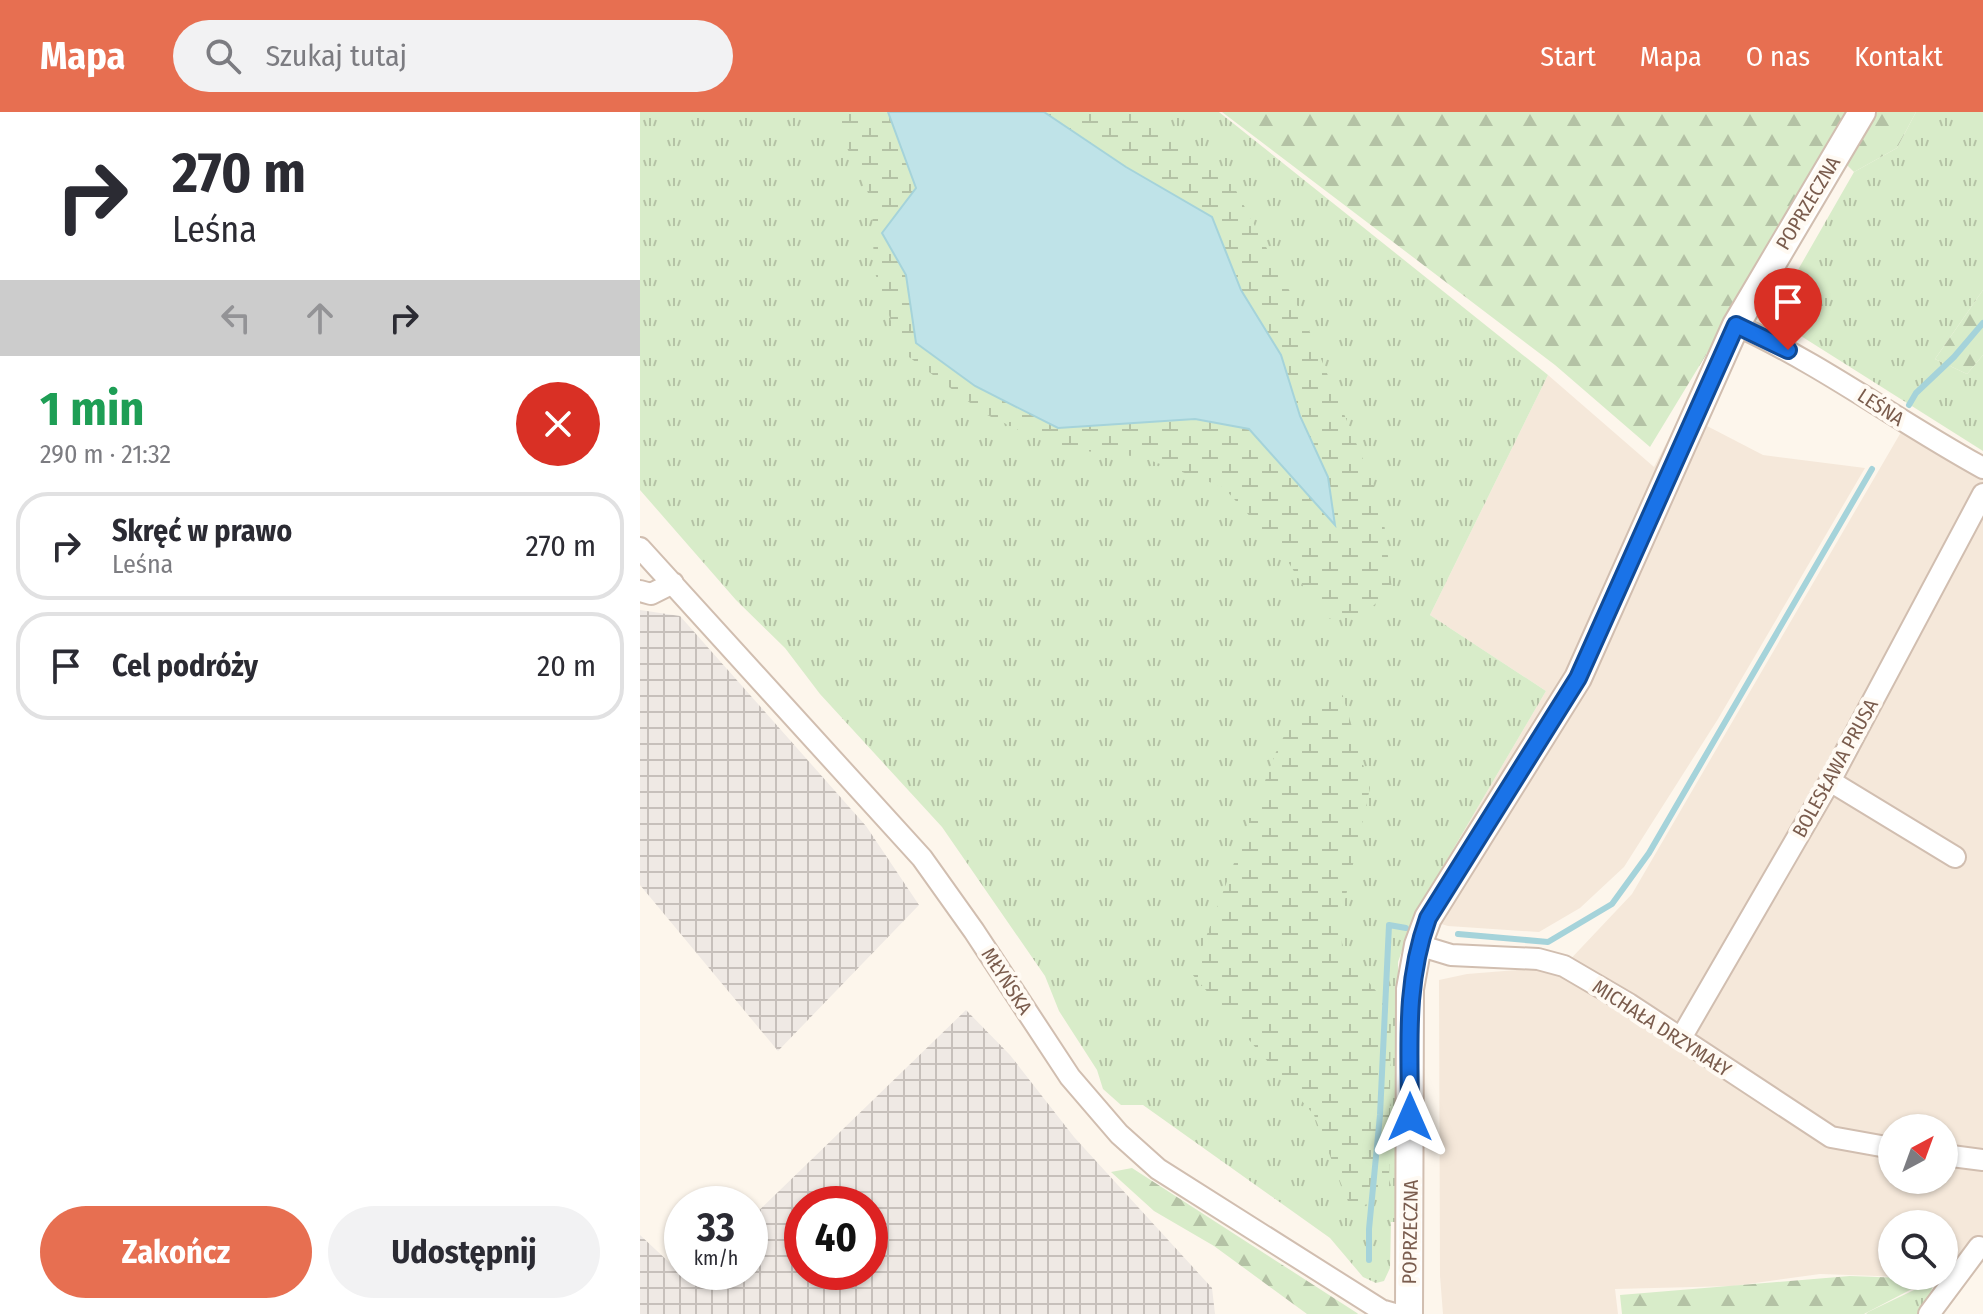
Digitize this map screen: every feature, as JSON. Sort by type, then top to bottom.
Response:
[{"type":"street","name":"POPRZECZNA","points":[[1409,1314],[1410,989],[1418,945],[1428,918],[1578,678],[1736,325],[1862,112]]},
{"type":"street","name":"LEŚNA","points":[[1736,325],[1788,350],[1925,436],[1983,468]]},
{"type":"street","name":"BOLESŁAWA PRUSA","points":[[1681,1038],[1830,781],[1983,494]]},
{"type":"street","name":"MŁYŃSKA","points":[[640,548],[922,858],[1070,1077],[1119,1134],[1158,1169],[1381,1310],[1395,1314]]},
{"type":"street","points":[[640,591],[651,594],[673,583]]},
{"type":"street","points":[[1830,781],[1955,857]]},
{"type":"street","name":"MICHAŁA DRZYMAŁY","points":[[1418,945],[1451,955],[1538,959],[1564,966],[1629,1004],[1831,1137],[1878,1145]]},
{"type":"street","points":[[1958,1157],[1983,1160]]},
{"type":"street","points":[[1929,1314],[1979,1247]]},
{"type":"shaded area","points":[[1548,375],[1654,467],[1682,413],[1763,455],[1865,468],[1718,719],[1624,867],[1580,908],[1539,932],[1448,926],[1414,916],[1546,691],[1430,615]]},
{"type":"shaded area","points":[[1904,427],[1983,476],[1983,1238],[1958,1259],[1958,1210],[1878,1210],[1878,1276],[1820,1274],[1734,1286],[1615,1289],[1618,1314],[1443,1314],[1440,1276],[1439,980],[1467,974],[1564,966],[1632,894]]},
{"type":"shaded area","points":[[640,610],[680,616],[866,826],[919,905],[778,1051],[640,885]]},
{"type":"shaded area","points":[[966,1010],[1010,1055],[1074,1137],[1212,1288],[1215,1314],[640,1314],[640,1235],[664,1257],[664,1290],[768,1290],[768,1202],[784,1186],[784,1290],[888,1290],[888,1186],[784,1186]]},
{"type":"green space","points":[[640,112],[1219,112],[1548,375],[1430,615],[1546,691],[1414,916],[1398,962],[1399,1222],[1391,1222],[1390,1268],[1384,1281],[1376,1283],[1363,1277],[1330,1238],[1143,1105],[1121,1105],[1103,1089],[1097,1070],[1059,1011],[1045,976],[942,827],[820,694],[785,648],[736,600],[640,490]]},
{"type":"green space","points":[[826,112],[1133,112],[1225,170],[1304,318],[1382,505],[1392,590],[1362,615],[1324,619],[1280,549],[1223,487],[1141,457],[1057,448],[985,414],[901,351],[874,270],[872,202],[852,157]]},
{"type":"green space","points":[[1222,112],[1916,112],[1897,148],[1854,172],[1831,149],[1650,447],[1555,365]]},
{"type":"green space","points":[[1916,112],[1983,112],[1983,290],[1935,359],[1967,374],[1983,355],[1983,451],[1771,317],[1854,172],[1897,148]]},
{"type":"green space","points":[[1983,290],[1983,355],[1967,374],[1935,359]]},
{"type":"green space","points":[[1342,693],[1370,788],[1341,918],[1342,950],[1391,1009],[1389,1187],[1353,1214],[1314,1115],[1192,974],[1276,752],[1295,714]]},
{"type":"green space","points":[[1132,1168],[1358,1314],[1307,1314],[1214,1246],[1154,1211],[1111,1172]]},
{"type":"green space","points":[[1850,1276],[1878,1277],[1878,1290],[1910,1290],[1864,1314],[1622,1314],[1620,1295]]},
{"type":"green space","points":[[1914,1290],[1931,1290],[1923,1314],[1866,1314]]},
{"type":"water","points":[[888,112],[1044,112],[1126,167],[1212,217],[1241,290],[1281,355],[1300,416],[1328,477],[1335,525],[1249,429],[1195,419],[1058,428],[975,386],[916,343],[906,275],[882,233],[916,188]]},
{"type":"waterway","points":[[1909,405],[1916,393],[1954,357],[1983,323]]},
{"type":"waterway","points":[[1458,934],[1548,942],[1612,904],[1649,853],[1872,469]]},
{"type":"waterway","points":[[1369,1260],[1389,925],[1406,928]]},
{"type":"route","points":[[1410,1117],[1410,989],[1418,945],[1428,918],[1578,678],[1736,325],[1788,350]]}]
